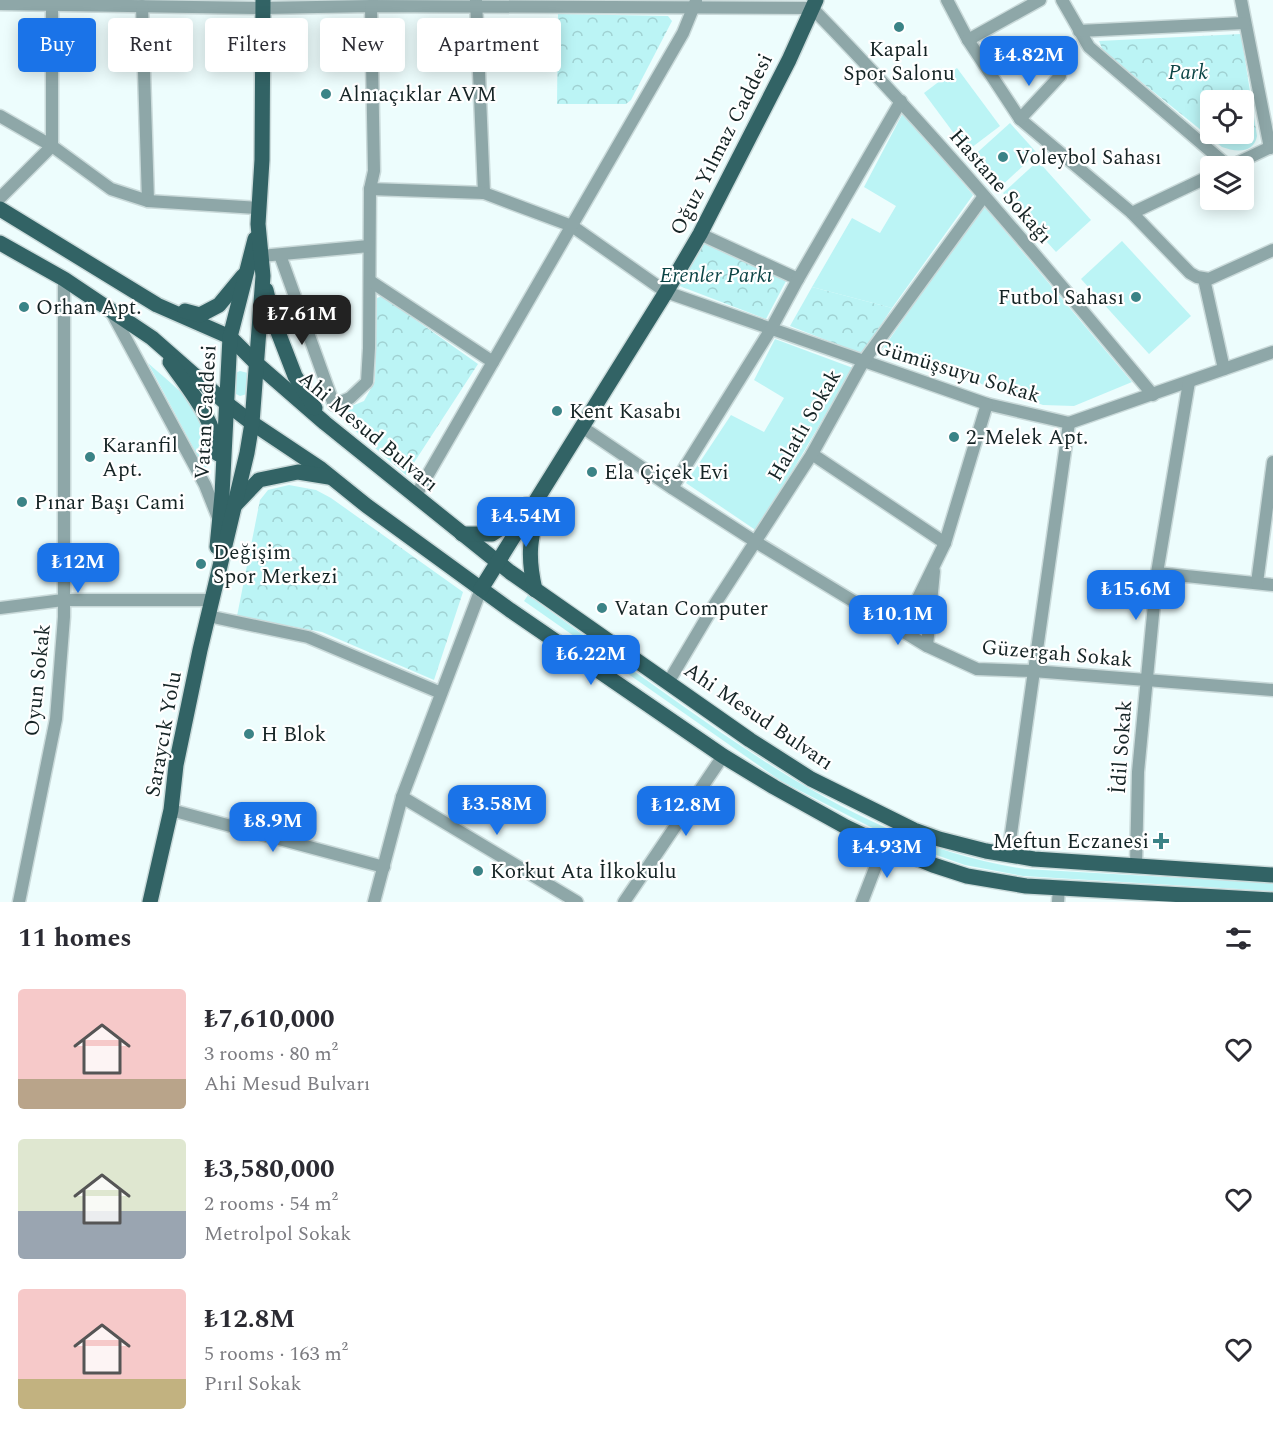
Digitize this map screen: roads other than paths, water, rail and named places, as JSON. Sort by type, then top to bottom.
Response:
[{"type":"main road","name":"Vatan Caddesi","points":[[217,574],[236,504],[252,423],[257,364],[263,276],[258,208],[262,160],[263,4]]},
{"type":"main road","name":"Oğuz Yılmaz Caddesi","points":[[544,488],[700,234],[789,60],[814,4]]},
{"type":"main road","name":"Ahi Mesud Bulvarı","points":[[0,209],[157,305],[230,337],[257,364],[325,423],[498,562],[782,762],[831,790],[883,816],[939,839],[1008,855],[1034,859],[1273,874]]},
{"type":"main road","name":"Vatan Caddesi","points":[[217,574],[215,558],[222,495],[230,337],[258,224]]},
{"type":"main road","points":[[0,243],[64,279],[152,338],[252,423],[332,478],[481,589],[723,756],[846,827],[933,865],[967,876],[1026,886],[1058,895],[1273,900]]},
{"type":"main road","points":[[157,305],[200,315],[219,305],[248,268]]},
{"type":"main road","points":[[263,276],[273,319],[295,376],[325,423]]},
{"type":"main road","points":[[152,338],[206,413],[217,444],[222,495]]},
{"type":"main road","points":[[236,504],[259,480],[297,472],[332,478]]},
{"type":"main road","points":[[481,589],[544,488]]},
{"type":"main road","points":[[462,534],[492,534],[506,525],[544,488]]},
{"type":"main road","points":[[536,590],[529,566],[531,535],[544,488]]},
{"type":"main road","name":"Saraycık Yolu","points":[[150,902],[171,810],[176,765],[217,574]]},
{"type":"street","points":[[946,0],[968,40],[1020,119],[1132,213],[1190,273],[1204,279],[1219,275],[1273,250]]},
{"type":"street","points":[[968,40],[1040,0]]},
{"type":"street","points":[[1062,0],[1089,47],[1217,156]]},
{"type":"street","points":[[1241,0],[1244,23],[1272,147],[1252,156]]},
{"type":"street","points":[[0,198],[52,146],[52,2]]},
{"type":"street","points":[[0,4],[52,2],[127,3],[142,6],[263,4],[371,6],[476,3],[814,4]]},
{"type":"street","points":[[476,3],[484,193]]},
{"type":"street","points":[[415,497],[683,33],[695,4]]},
{"type":"street","name":"Hastane Sokağı","points":[[814,4],[984,196],[1153,395]]},
{"type":"street","points":[[142,6],[148,201]]},
{"type":"street","points":[[280,255],[334,405],[350,398],[367,382],[370,189],[374,171],[371,6]]},
{"type":"street","points":[[1079,31],[1244,23]]},
{"type":"street","points":[[1020,119],[1060,76]]},
{"type":"street","points":[[672,488],[771,329],[901,101]]},
{"type":"street","points":[[0,116],[52,146],[111,189],[148,201],[258,208]]},
{"type":"street","points":[[1132,213],[1200,181]]},
{"type":"street","name":"Gümüşsuyu Sokak","points":[[370,189],[484,193],[572,226],[666,292],[987,404],[1069,423]]},
{"type":"street","name":"Halatlı Sokak","points":[[669,681],[713,607],[812,454],[863,362],[984,196]]},
{"type":"street","points":[[700,234],[798,279]]},
{"type":"street","points":[[261,256],[369,246]]},
{"type":"street","name":"Oyun Sokak","points":[[19,902],[56,720],[64,617],[64,279]]},
{"type":"street","points":[[1204,279],[1224,369]]},
{"type":"street","points":[[370,281],[493,362]]},
{"type":"street","points":[[112,313],[205,485],[219,520]]},
{"type":"street","points":[[1008,855],[1069,423],[1273,352]]},
{"type":"street","name":"İdil Sokak","points":[[1136,866],[1138,772],[1145,680],[1157,573],[1189,382]]},
{"type":"street","points":[[902,631],[945,543],[987,404]]},
{"type":"street","name":"Güzergah Sokak","points":[[582,427],[756,542],[927,646],[977,669],[1033,671],[1273,690]]},
{"type":"street","points":[[812,454],[945,543]]},
{"type":"street","points":[[1257,583],[1273,462]]},
{"type":"street","points":[[927,646],[935,563]]},
{"type":"street","points":[[1157,573],[1273,585]]},
{"type":"street","points":[[374,902],[402,796],[481,589]]},
{"type":"street","points":[[0,608],[63,600],[211,600]]},
{"type":"street","points":[[208,616],[308,638],[441,693]]},
{"type":"street","points":[[624,902],[723,756]]},
{"type":"street","points":[[402,796],[577,902]]},
{"type":"street","points":[[171,810],[384,867]]},
{"type":"street","points":[[862,902],[884,845]]},
{"type":"place","name":"Kapalı Spor Salonu","points":[[899,27]]},
{"type":"place","name":"Alnıaçıklar AVM","points":[[326,94]]},
{"type":"place","name":"Voleybol Sahası","points":[[1003,157]]},
{"type":"place","name":"Futbol Sahası","points":[[1136,297]]},
{"type":"place","name":"Orhan Apt.","points":[[24,307]]},
{"type":"place","name":"Kent Kasabı","points":[[557,411]]},
{"type":"place","name":"2-Melek Apt.","points":[[954,437]]},
{"type":"place","name":"Karanfil Apt.","points":[[90,457]]},
{"type":"place","name":"Ela Çiçek Evi","points":[[592,472]]},
{"type":"place","name":"Pınar Başı Cami","points":[[22,502]]},
{"type":"place","name":"Değişim Spor Merkezi","points":[[201,564]]},
{"type":"place","name":"Vatan Computer","points":[[602,608]]},
{"type":"place","name":"H Blok","points":[[249,734]]},
{"type":"place","name":"Meftun Eczanesi","points":[[1161,841]]},
{"type":"place","name":"Korkut Ata İlkokulu","points":[[478,871]]},
{"type":"park label","name":"Park","points":[[1188,72]]},
{"type":"park label","name":"Erenler Parkı","points":[[716,275]]}]
